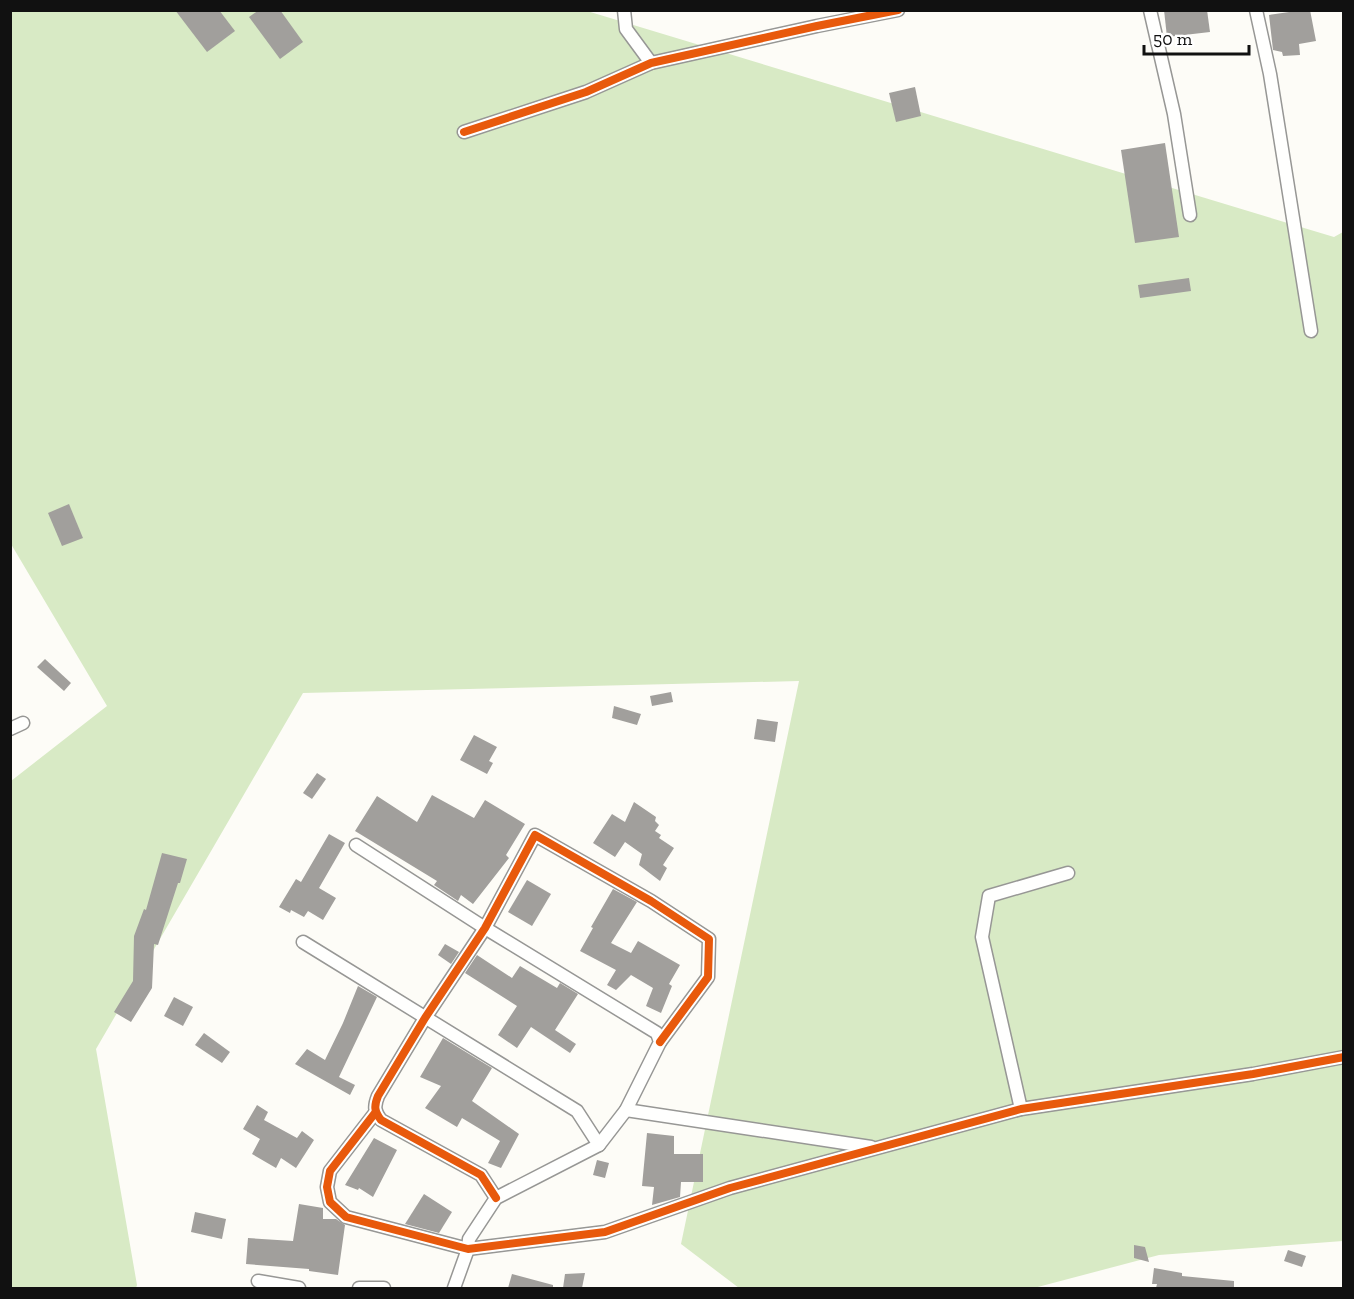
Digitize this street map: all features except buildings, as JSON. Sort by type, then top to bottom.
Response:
[{"type":"street","points":[[624,10],[626,29],[651,63]]},
{"type":"street","points":[[464,132],[586,92],[651,63],[898,10]]},
{"type":"street","points":[[1150,10],[1174,114],[1190,215]]},
{"type":"street","points":[[1256,10],[1270,74],[1311,331]]},
{"type":"street","points":[[10,729],[23,723]]},
{"type":"street","points":[[454,1288],[468,1249],[469,1239],[496,1198],[599,1145],[626,1110],[660,1042],[708,976],[709,939],[651,901],[535,835],[485,927],[378,1096],[375,1113],[330,1171],[327,1187],[330,1202],[346,1217],[468,1249],[605,1232],[730,1188],[1021,1110],[1253,1074],[1344,1057]]},
{"type":"street","points":[[356,845],[657,1033],[660,1042]]},
{"type":"street","points":[[1021,1110],[982,937],[989,896],[1068,873]]},
{"type":"street","points":[[303,942],[577,1111],[599,1145]]},
{"type":"street","points":[[626,1110],[876,1148]]},
{"type":"street","points":[[375,1113],[381,1120],[481,1175],[496,1198]]},
{"type":"street","points":[[258,1281],[299,1288]]},
{"type":"street","points":[[359,1288],[384,1288]]},
{"type":"green space","points":[[10,11],[587,11],[1334,237],[1343,232],[1343,1241],[1159,1255],[1034,1288],[739,1288],[681,1244],[799,681],[303,693],[96,1049],[136,1288],[11,1288],[11,781],[107,706],[11,544]]},
{"type":"cycle path","points":[[464,132],[586,92],[651,63],[898,10]]},
{"type":"cycle path","points":[[496,1198],[481,1175],[381,1120],[375,1106],[378,1096],[425,1018],[485,928],[535,835],[651,901],[709,939],[708,977],[660,1042]]},
{"type":"cycle path","points":[[375,1113],[330,1171],[327,1187],[330,1202],[346,1217],[468,1249],[605,1232],[730,1188],[1021,1109],[1253,1074],[1344,1057]]}]
